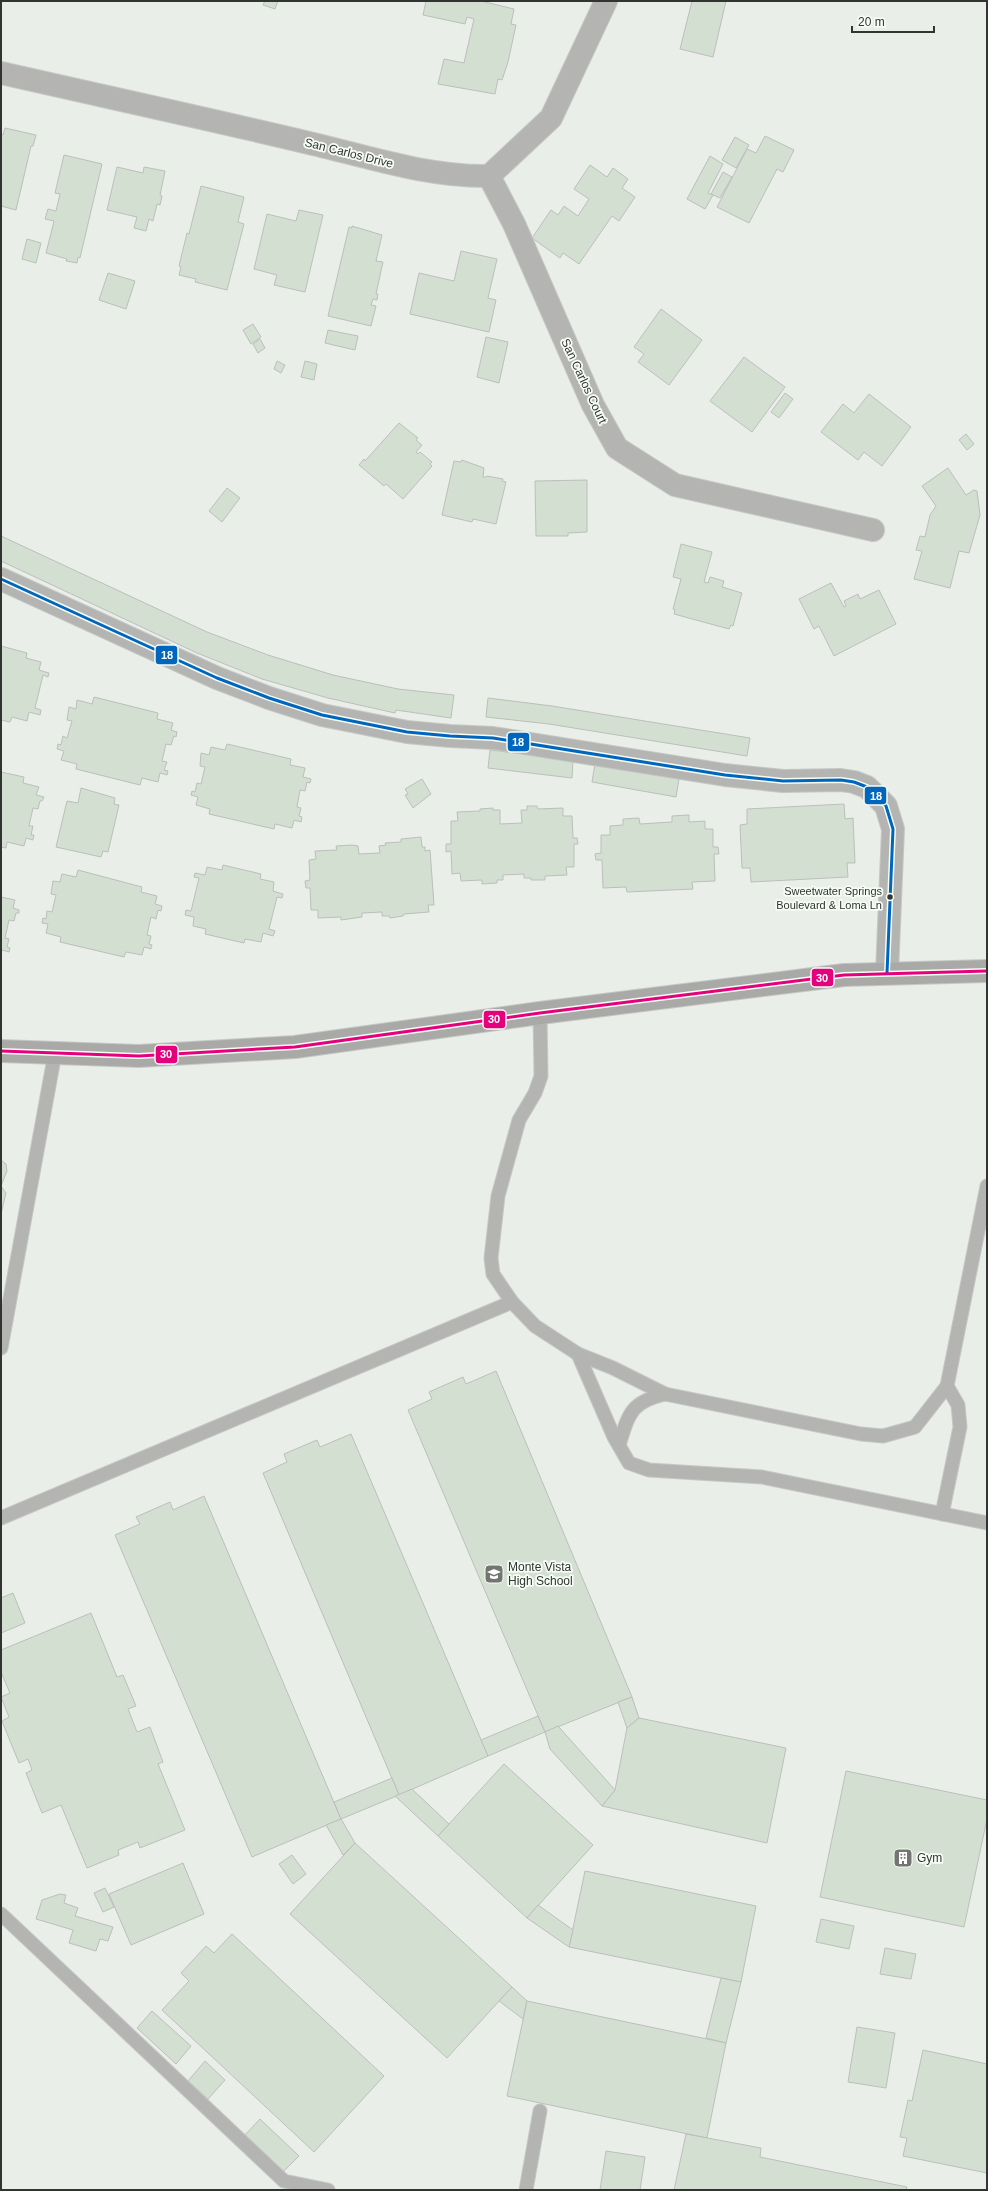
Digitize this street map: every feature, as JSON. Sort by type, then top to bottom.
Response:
[{"type":"main road","points":[[1,1051],[139,1056],[296,1048],[540,1013],[844,975],[987,971]]},
{"type":"street","points":[[489,176],[551,118],[606,1]]},
{"type":"street","name":"San Carlos Drive","points":[[1,73],[299,141],[427,172],[463,176],[489,176]]},
{"type":"street","name":"San Carlos Court","points":[[489,176],[514,224],[593,405],[617,448],[675,485],[873,530]]},
{"type":"street","points":[[1,579],[217,678],[269,698],[322,715],[407,732],[493,738],[725,775],[783,781],[841,780],[854,782],[867,787],[886,806],[894,829],[887,973]]},
{"type":"lane","points":[[540,1013],[540,1076],[535,1093],[519,1120],[498,1196],[491,1258],[493,1274],[512,1302],[535,1326],[578,1354],[613,1368],[665,1394],[861,1434],[883,1436],[915,1428],[947,1386],[987,1186]]},
{"type":"lane","points":[[1,1348],[55,1053]]},
{"type":"lane","points":[[1,1518],[512,1302]]},
{"type":"lane","points":[[578,1354],[619,1445],[629,1463],[649,1470],[762,1477],[987,1523]]},
{"type":"lane","points":[[942,1514],[960,1427],[958,1405],[947,1386]]},
{"type":"lane","points":[[619,1445],[627,1420],[636,1406],[645,1398],[665,1394]]},
{"type":"lane","points":[[1,1914],[284,2181],[328,2190]]},
{"type":"lane","points":[[526,2190],[540,2111]]},
{"type":"building","points":[[265,1],[278,1],[275,9],[263,5]]},
{"type":"building","points":[[426,1],[481,1],[514,9],[511,24],[516,25],[508,62],[502,80],[498,79],[495,94],[438,84],[444,59],[464,63],[474,19],[467,17],[465,24],[423,15]]},
{"type":"building","points":[[692,1],[726,1],[713,57],[680,49]]},
{"type":"building","points":[[5,128],[36,135],[33,146],[31,146],[16,210],[1,206],[1,134],[3,135]]},
{"type":"building","points":[[765,136],[794,150],[783,172],[777,169],[749,223],[717,207],[747,149],[756,153]]},
{"type":"building","points":[[735,137],[749,145],[736,168],[722,160]]},
{"type":"building","points":[[64,155],[102,164],[80,258],[78,257],[77,263],[66,261],[67,259],[46,253],[54,221],[45,219],[48,209],[56,211],[60,194],[55,193]]},
{"type":"building","points":[[710,156],[723,164],[708,193],[713,195],[705,209],[687,199]]},
{"type":"building","points":[[590,165],[607,177],[613,168],[628,179],[622,188],[635,197],[619,221],[612,216],[579,264],[563,253],[560,258],[532,238],[551,210],[558,215],[564,206],[578,216],[589,199],[574,189]]},
{"type":"building","points":[[117,167],[143,173],[144,167],[165,171],[160,195],[162,196],[160,205],[157,204],[153,221],[149,219],[146,231],[134,228],[137,217],[107,210]]},
{"type":"building","points":[[723,172],[732,177],[720,198],[711,194]]},
{"type":"building","points":[[201,186],[244,197],[238,222],[244,224],[227,290],[195,282],[196,279],[179,275],[181,267],[179,266],[187,233],[189,234]]},
{"type":"building","points":[[299,210],[323,215],[305,292],[274,285],[277,275],[254,269],[267,214],[296,221]]},
{"type":"building","points":[[352,226],[382,235],[376,261],[383,262],[376,294],[378,294],[377,300],[373,299],[371,305],[376,306],[371,326],[328,316],[349,227],[352,228]]},
{"type":"building","points":[[27,239],[41,243],[36,263],[22,259]]},
{"type":"building","points":[[461,251],[497,259],[488,298],[496,300],[489,332],[410,314],[419,273],[454,281]]},
{"type":"building","points":[[108,273],[135,281],[126,309],[99,300]]},
{"type":"building","points":[[661,309],[702,340],[669,385],[638,362],[644,354],[634,347]]},
{"type":"building","points":[[253,324],[261,337],[251,344],[243,330]]},
{"type":"building","points":[[328,330],[358,336],[355,350],[325,343]]},
{"type":"building","points":[[486,337],[508,342],[499,383],[477,377]]},
{"type":"building","points":[[260,339],[265,348],[258,353],[253,344]]},
{"type":"building","points":[[744,357],[785,387],[752,432],[710,401]]},
{"type":"building","points":[[277,361],[285,365],[281,373],[274,369]]},
{"type":"building","points":[[305,361],[317,364],[314,380],[301,377]]},
{"type":"building","points":[[785,393],[793,399],[779,418],[771,412]]},
{"type":"building","points":[[869,394],[911,427],[882,466],[864,452],[858,460],[821,432],[843,404],[854,413]]},
{"type":"building","points":[[399,423],[418,438],[416,440],[422,445],[416,452],[418,454],[420,452],[432,462],[430,464],[432,466],[403,499],[386,484],[384,486],[359,465],[364,459],[365,461]]},
{"type":"building","points":[[966,434],[974,444],[967,450],[959,440]]},
{"type":"building","points":[[462,460],[484,468],[483,477],[487,476],[503,479],[502,481],[506,482],[496,524],[473,519],[472,522],[442,515],[454,461],[461,462]]},
{"type":"building","points":[[948,468],[966,495],[974,490],[977,491],[980,515],[969,553],[959,551],[950,588],[914,579],[922,551],[916,550],[920,536],[925,537],[930,515],[936,506],[922,486]]},
{"type":"building","points":[[587,480],[587,532],[568,533],[568,536],[536,536],[535,481]]},
{"type":"building","points":[[227,488],[240,498],[222,522],[209,511]]},
{"type":"building","points":[[1,536],[207,632],[268,655],[333,675],[398,689],[454,695],[451,718],[396,710],[395,713],[328,698],[262,679],[197,653],[1,561]]},
{"type":"building","points":[[681,544],[712,552],[704,582],[708,583],[710,577],[724,581],[722,587],[742,593],[733,626],[731,625],[729,629],[674,614],[675,610],[673,609],[681,579],[673,577]]},
{"type":"building","points":[[831,583],[844,607],[846,606],[844,601],[858,594],[860,599],[879,590],[896,624],[834,656],[819,626],[814,629],[799,599]]},
{"type":"building","points":[[1,646],[27,653],[26,658],[41,662],[39,670],[49,673],[48,677],[43,675],[35,708],[41,710],[40,715],[29,712],[27,721],[12,717],[10,722],[1,720]]},
{"type":"building","points":[[94,697],[158,713],[157,719],[173,723],[171,730],[177,732],[176,737],[174,736],[171,745],[166,744],[162,761],[167,762],[164,770],[168,771],[167,775],[160,773],[158,782],[142,778],[140,785],[76,769],[77,764],[61,760],[64,751],[57,749],[58,744],[61,745],[63,736],[67,738],[72,721],[67,720],[69,707],[76,709],[77,700],[92,704]]},
{"type":"building","points":[[488,698],[552,706],[750,738],[747,756],[549,724],[486,717]]},
{"type":"building","points":[[227,744],[291,759],[290,765],[305,768],[303,777],[311,779],[310,783],[307,782],[305,791],[300,790],[297,807],[301,808],[299,816],[302,817],[301,822],[294,820],[292,828],[275,824],[274,829],[209,814],[210,809],[196,805],[198,797],[191,795],[192,791],[195,792],[197,783],[201,784],[205,767],[200,766],[201,753],[209,755],[211,747],[225,750]]},
{"type":"building","points":[[490,750],[573,760],[572,778],[488,768]]},
{"type":"building","points":[[595,764],[679,779],[676,797],[592,782]]},
{"type":"building","points":[[1,772],[24,777],[23,783],[39,787],[36,795],[44,797],[42,801],[40,801],[38,809],[33,808],[29,826],[33,826],[31,835],[34,835],[33,840],[26,838],[24,846],[7,842],[6,848],[1,847]]},
{"type":"building","points":[[422,779],[431,794],[413,808],[405,795],[408,794],[405,789]]},
{"type":"building","points":[[81,788],[115,798],[114,804],[119,805],[108,852],[103,851],[101,857],[56,847],[67,801],[78,803]]},
{"type":"building","points":[[844,804],[845,819],[853,818],[855,863],[847,863],[848,877],[751,882],[750,868],[742,868],[740,825],[747,824],[747,809]]},
{"type":"building","points":[[527,806],[537,806],[538,809],[563,808],[563,816],[572,816],[573,838],[577,838],[578,844],[574,844],[574,867],[566,867],[567,875],[545,876],[545,880],[531,880],[531,878],[524,878],[524,874],[503,875],[503,880],[497,880],[497,883],[482,884],[482,880],[461,881],[460,873],[452,874],[451,851],[446,852],[446,844],[451,844],[451,821],[458,821],[457,812],[480,811],[480,809],[493,808],[493,810],[500,810],[500,824],[522,823],[521,810],[527,810]]},
{"type":"building","points":[[689,815],[689,822],[705,821],[705,829],[713,829],[713,847],[718,847],[719,854],[714,854],[715,881],[692,882],[693,889],[627,892],[626,887],[603,888],[602,860],[596,860],[595,854],[601,853],[601,835],[610,835],[610,826],[623,825],[623,819],[639,818],[640,824],[672,822],[672,816]]},
{"type":"building","points":[[421,837],[422,847],[425,847],[425,851],[430,850],[434,905],[428,905],[429,912],[404,914],[403,916],[390,918],[389,916],[382,916],[382,912],[362,913],[362,917],[341,920],[341,917],[318,918],[318,910],[311,910],[310,888],[306,888],[305,881],[310,880],[309,860],[316,859],[315,851],[337,850],[336,846],[352,845],[358,846],[359,854],[380,853],[379,846],[386,845],[385,843],[401,842],[401,839]]},
{"type":"building","points":[[223,865],[261,874],[260,879],[274,882],[273,891],[283,894],[282,898],[277,897],[269,929],[275,931],[273,936],[263,933],[261,942],[245,939],[244,943],[205,934],[206,929],[193,926],[194,917],[185,915],[186,910],[191,911],[199,878],[194,877],[195,873],[205,875],[207,867],[222,870]]},
{"type":"building","points":[[78,870],[142,887],[141,892],[157,896],[155,904],[162,906],[161,911],[158,910],[156,919],[151,917],[147,935],[151,936],[149,944],[152,945],[151,949],[144,947],[142,955],[126,952],[124,957],[60,942],[61,937],[46,933],[48,924],[42,923],[43,918],[46,919],[47,911],[52,912],[56,895],[51,894],[53,881],[60,882],[62,874],[76,877]]},
{"type":"building","points":[[1,897],[15,900],[13,908],[19,910],[19,913],[16,913],[14,921],[9,920],[5,938],[9,939],[7,947],[10,948],[9,952],[2,950],[1,955]]},
{"type":"building","points":[[1,1160],[6,1164],[7,1171],[1,1186]]},
{"type":"building","points":[[1,1186],[6,1193],[1,1214]]},
{"type":"building","points":[[496,1371],[632,1697],[545,1732],[408,1410],[432,1399],[429,1392],[463,1377],[466,1384]]},
{"type":"building","points":[[351,1434],[488,1756],[399,1795],[263,1473],[287,1462],[284,1454],[317,1440],[320,1447]]},
{"type":"building","points":[[204,1496],[341,1819],[252,1857],[115,1535],[140,1524],[136,1517],[170,1502],[173,1510]]},
{"type":"building","points":[[13,1593],[25,1623],[1,1633],[1,1598]]},
{"type":"building","points":[[91,1613],[117,1677],[123,1675],[136,1706],[128,1709],[137,1732],[150,1727],[163,1762],[158,1764],[185,1830],[140,1848],[138,1842],[118,1850],[119,1855],[87,1868],[61,1805],[42,1813],[26,1773],[32,1770],[28,1759],[19,1763],[2,1721],[9,1717],[1,1697],[10,1693],[1,1672],[1,1650]]},
{"type":"building","points":[[632,1697],[639,1718],[627,1728],[618,1702]]},
{"type":"building","points":[[538,1716],[545,1732],[488,1756],[481,1740]]},
{"type":"building","points":[[639,1718],[786,1748],[767,1843],[602,1806],[615,1790],[627,1728]]},
{"type":"building","points":[[558,1726],[615,1790],[602,1806],[550,1749],[545,1732]]},
{"type":"building","points":[[504,1764],[593,1845],[527,1918],[438,1836]]},
{"type":"building","name":"Gym","points":[[846,1771],[987,1800],[987,1819],[964,1927],[820,1897]]},
{"type":"building","points":[[392,1778],[399,1795],[341,1819],[334,1802]]},
{"type":"building","points":[[412,1789],[449,1824],[438,1836],[395,1796]]},
{"type":"building","points":[[341,1819],[355,1843],[343,1855],[326,1825]]},
{"type":"building","points":[[355,1843],[512,1987],[447,2058],[290,1914]]},
{"type":"building","points":[[292,1855],[306,1874],[293,1884],[279,1864]]},
{"type":"building","points":[[183,1863],[204,1914],[131,1945],[109,1894]]},
{"type":"building","points":[[585,1871],[756,1906],[741,1982],[569,1947]]},
{"type":"building","points":[[105,1888],[114,1907],[103,1912],[94,1893]]},
{"type":"building","points":[[60,1894],[66,1895],[64,1903],[78,1908],[75,1916],[113,1927],[108,1941],[100,1939],[96,1951],[69,1943],[73,1930],[36,1919],[42,1900]]},
{"type":"building","points":[[538,1905],[573,1930],[569,1947],[527,1918]]},
{"type":"building","points":[[821,1919],[854,1926],[849,1949],[816,1942]]},
{"type":"building","points":[[232,1934],[384,2076],[314,2152],[162,2010],[189,1981],[181,1973],[206,1946],[214,1953]]},
{"type":"building","points":[[885,1948],[916,1954],[911,1979],[880,1974]]},
{"type":"building","points":[[721,1978],[741,1982],[726,2043],[706,2038]]},
{"type":"building","points":[[512,1987],[527,2001],[523,2019],[499,2001]]},
{"type":"building","points":[[527,2001],[726,2043],[707,2138],[507,2096]]},
{"type":"building","points":[[152,2011],[191,2046],[176,2064],[137,2028]]},
{"type":"building","points":[[857,2027],[895,2033],[886,2088],[848,2082]]},
{"type":"building","points":[[923,2050],[987,2064],[987,2173],[903,2156],[907,2138],[900,2137],[908,2100],[912,2101]]},
{"type":"building","points":[[205,2061],[225,2080],[208,2099],[188,2081]]},
{"type":"building","points":[[260,2119],[299,2156],[282,2173],[244,2136]]},
{"type":"building","points":[[686,2134],[761,2148],[760,2157],[907,2187],[906,2190],[674,2190]]},
{"type":"building","points":[[606,2151],[645,2157],[640,2190],[600,2190]]},
{"type":"transit line","name":"18","points":[[1,579],[217,678],[269,698],[322,715],[407,732],[493,738],[725,775],[783,781],[841,780],[854,782],[867,787],[886,806],[893,829],[887,973]]},
{"type":"transit line","name":"30","points":[[1,1051],[139,1056],[295,1047],[540,1013],[844,975],[987,971]]},
{"type":"place","name":"Sweetwater Springs Boulevard & Loma Ln","points":[[890,897]]},
{"type":"place","name":"Monte Vista High School","points":[[494,1574]]},
{"type":"place","name":"Gym","points":[[903,1858]]}]
